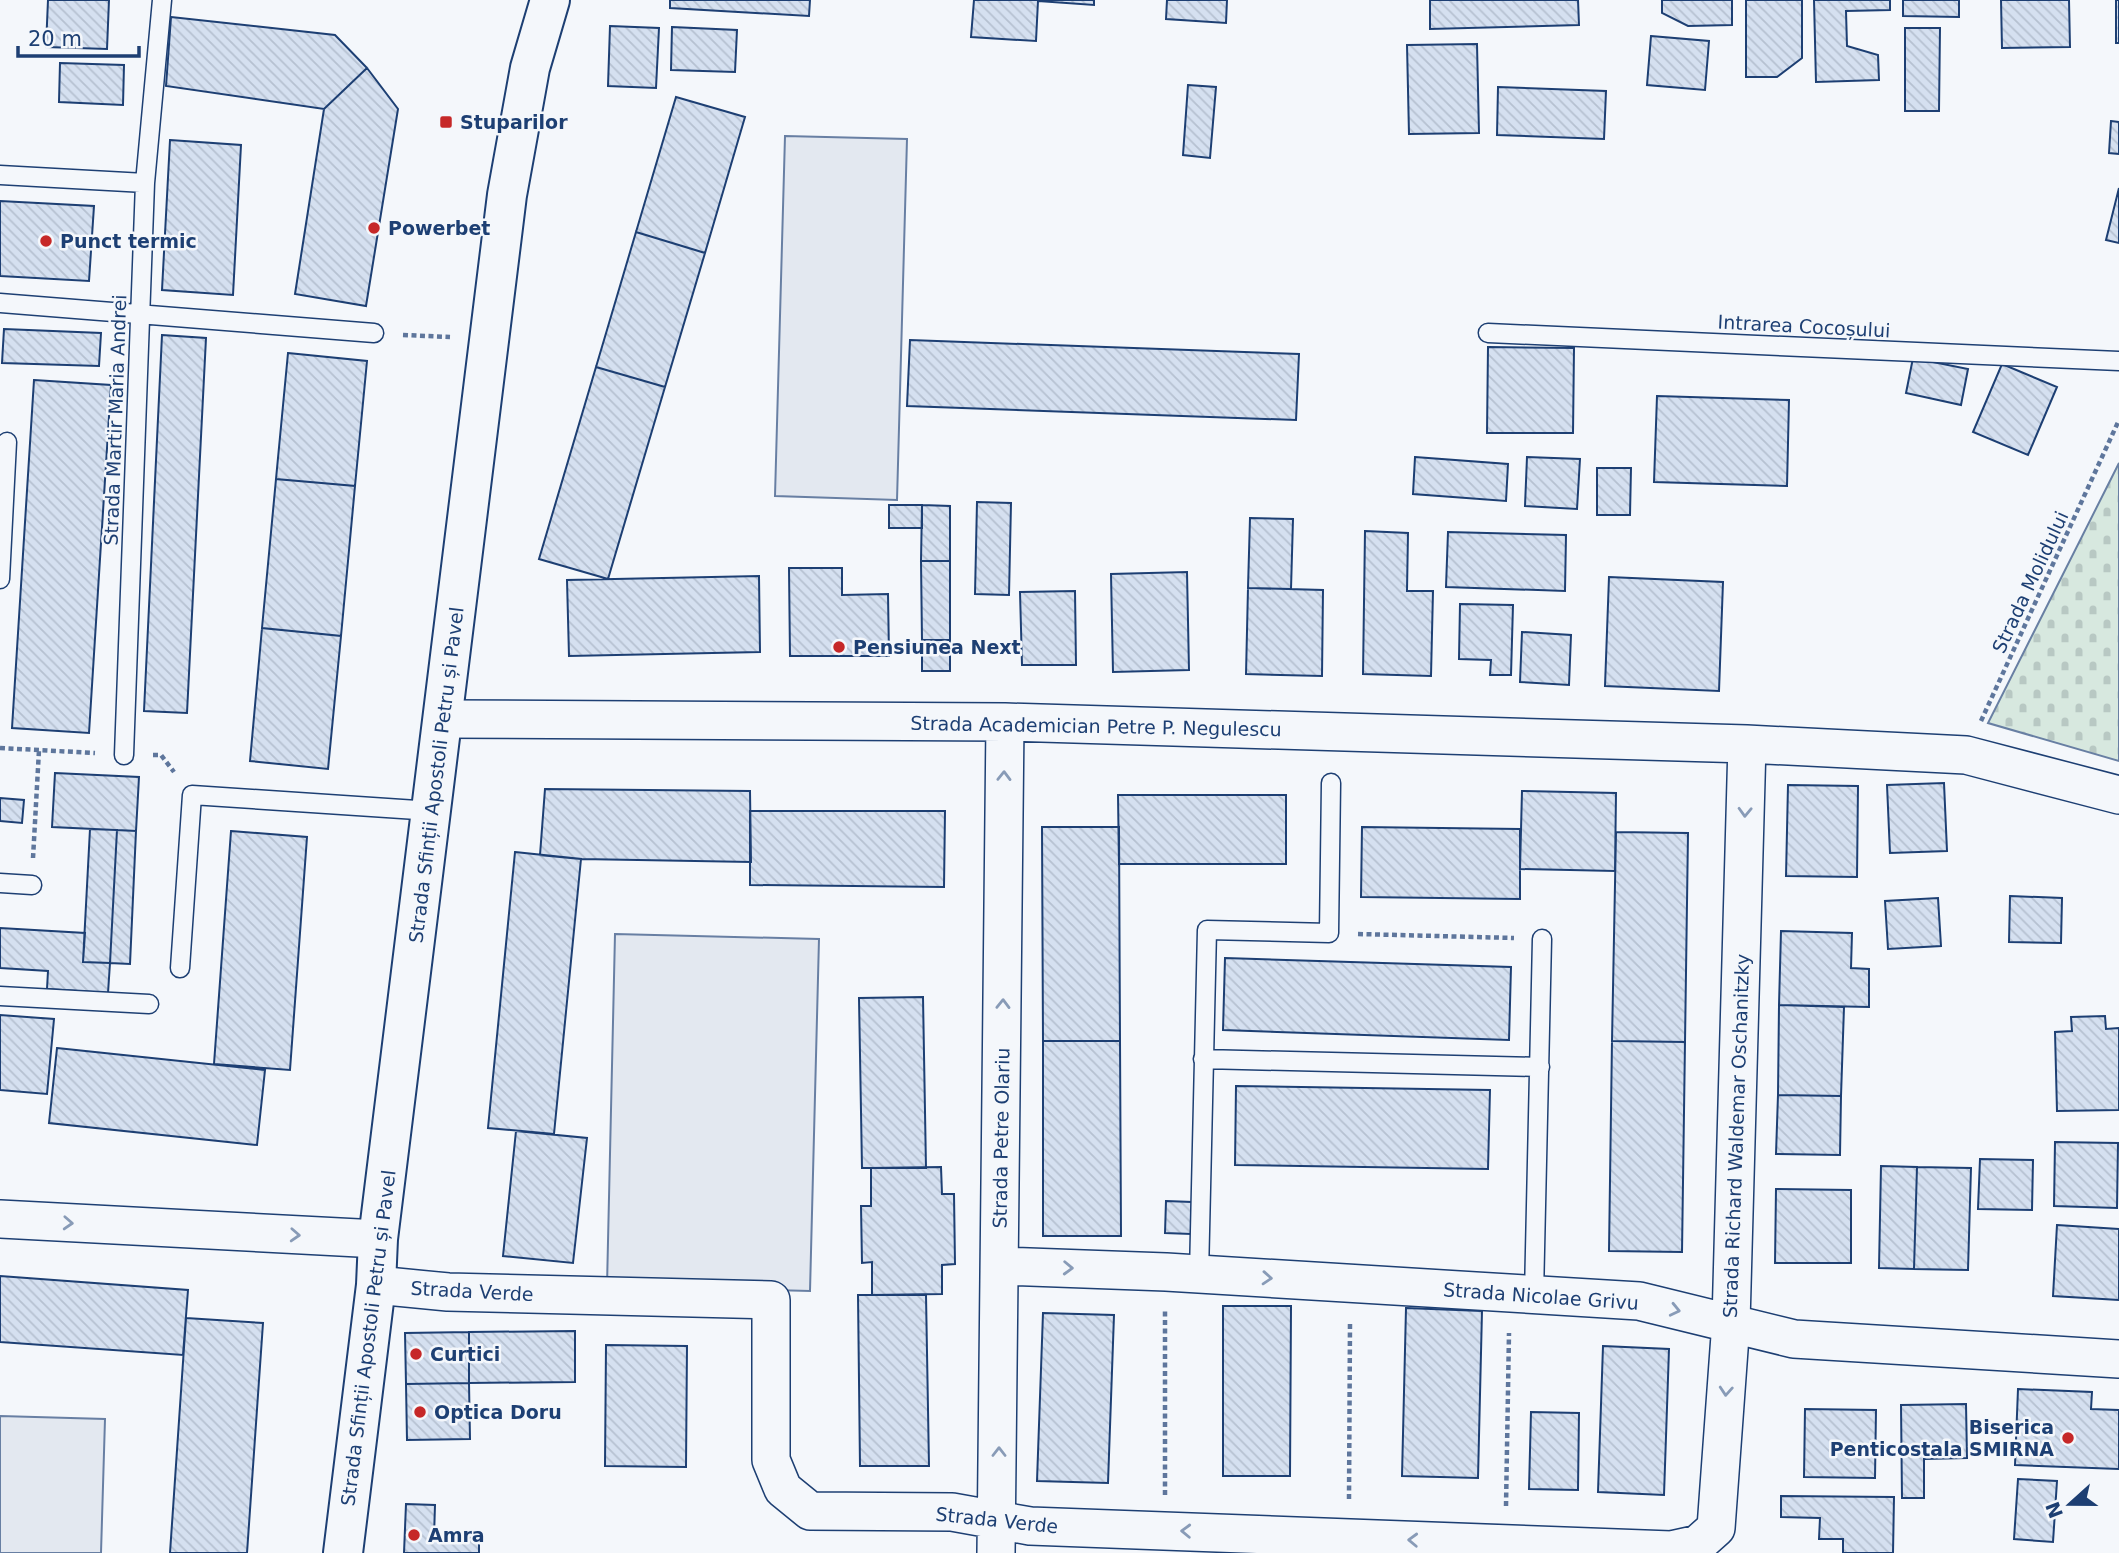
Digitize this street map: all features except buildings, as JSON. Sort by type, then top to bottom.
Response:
[{"type":"main road","name":"Strada Sfinții Apostoli Petru și Pavel","points":[[343,1553],[376,1285],[378,1239],[489,340],[518,132],[530,68],[550,0]]},
{"type":"street","name":"Strada Academician Petre P. Negulescu","points":[[444,719],[1005,722],[1747,744],[1966,755],[2119,795]]},
{"type":"street","name":"Strada Petre Olariu","points":[[996,1536],[1005,722]]},
{"type":"street","name":"Strada Richard Waldemar Oschanitzky","points":[[1716,1528],[1731,1322],[1747,744]]},
{"type":"street","points":[[0,1219],[378,1239]]},
{"type":"street","name":"Strada Nicolae Grivu","points":[[1000,1266],[1182,1273],[1639,1301],[1794,1339],[2119,1359]]},
{"type":"street","name":"Strada Verde","points":[[376,1285],[447,1292],[771,1300],[771,1460],[783,1489],[810,1511],[952,1512],[996,1536],[1030,1525],[1671,1550],[1698,1544],[1716,1528]]},
{"type":"lane","name":"Strada Martir Maria Andrei","points":[[124,755],[145,183],[162,0]]},
{"type":"lane","points":[[0,175],[145,183]]},
{"type":"lane","points":[[0,303],[374,333]]},
{"type":"lane","name":"Intrarea Cocoșului","points":[[1488,333],[2119,361]]},
{"type":"lane","points":[[0,579],[7,442]]},
{"type":"lane","points":[[1182,1273],[1203,1059],[1207,930],[1329,933],[1331,783]]},
{"type":"lane","points":[[180,968],[192,795],[432,811]]},
{"type":"lane","points":[[0,883],[32,885]]},
{"type":"lane","points":[[1521,1294],[1540,1068],[1542,939]]},
{"type":"lane","points":[[0,996],[149,1004]]},
{"type":"lane","points":[[1203,1059],[1540,1068]]},
{"type":"path","points":[[374,333],[489,340]]},
{"type":"path","name":"Strada Molidului","points":[[1966,755],[2119,420]]},
{"type":"path","points":[[0,748],[161,755],[192,795]]},
{"type":"path","points":[[32,885],[39,750]]},
{"type":"path","points":[[1329,933],[1542,939]]},
{"type":"path","points":[[1164,1531],[1182,1273]]},
{"type":"path","points":[[1348,1537],[1350,1283]]},
{"type":"path","points":[[1506,1544],[1521,1294]]},
{"type":"green space","points":[[2119,463],[2119,761],[1988,723]]},
{"type":"shaded area","points":[[785,136],[907,139],[897,500],[775,496]]},
{"type":"shaded area","points":[[615,934],[819,939],[810,1291],[607,1286]]},
{"type":"shaded area","points":[[0,1416],[105,1419],[101,1553],[0,1553]]},
{"type":"place","name":"Stuparilor","points":[[446,122]]},
{"type":"place","name":"Powerbet","points":[[374,228]]},
{"type":"place","name":"Punct termic","points":[[46,241]]},
{"type":"place","name":"Pensiunea Next","points":[[839,647]]},
{"type":"place","name":"Curtici","points":[[416,1354]]},
{"type":"place","name":"Optica Doru","points":[[420,1412]]},
{"type":"place","name":"Biserica Penticostala SMIRNA","points":[[2068,1438]]},
{"type":"place","name":"Amra","points":[[414,1535]]}]
